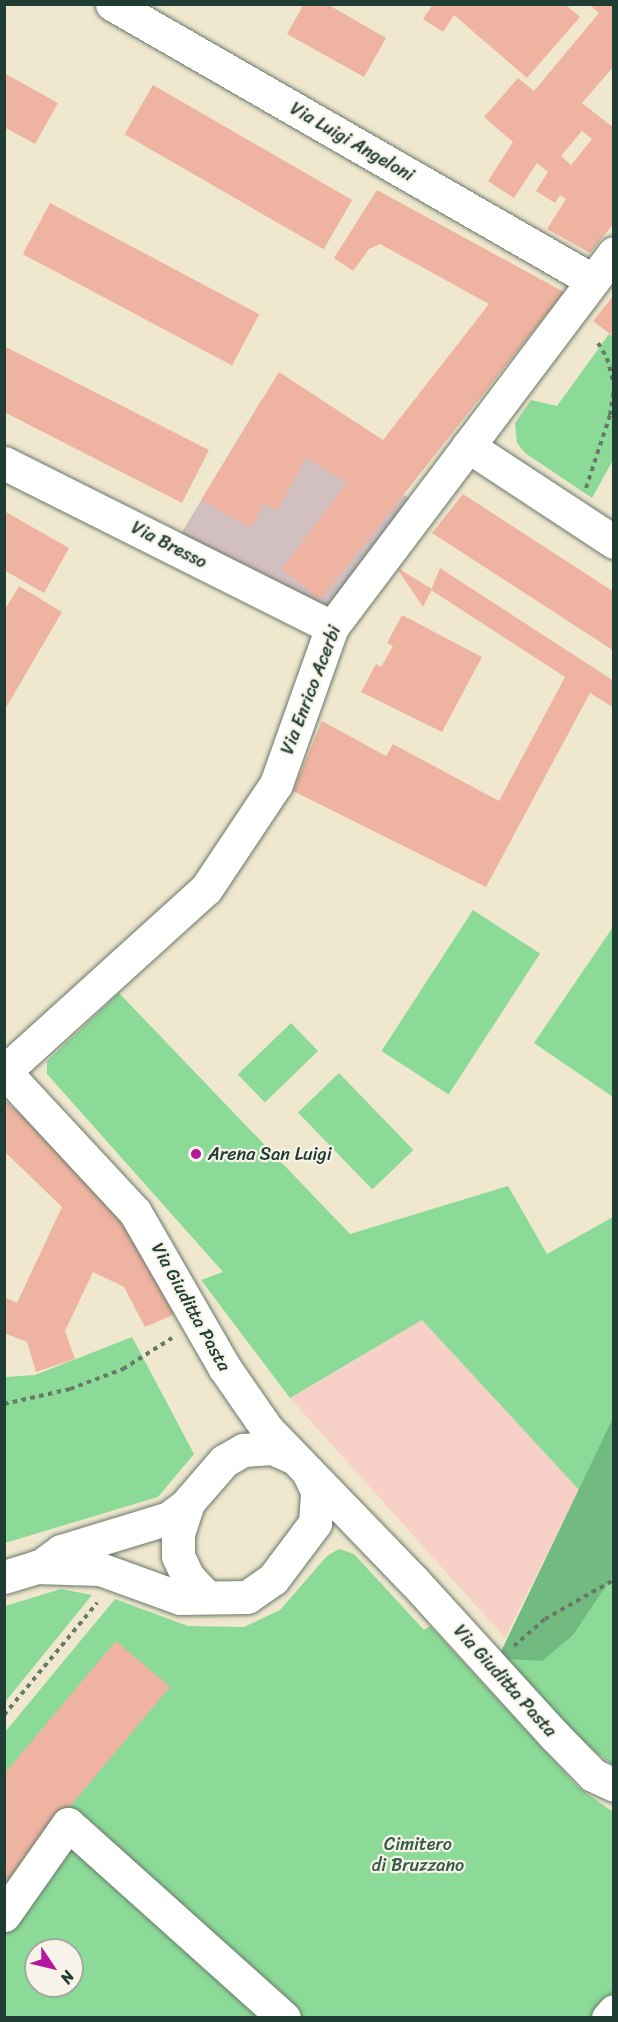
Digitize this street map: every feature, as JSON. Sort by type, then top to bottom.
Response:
[{"type":"street","name":"Via Luigi Angeloni","points":[[112,4],[592,280]]},
{"type":"street","name":"Via Enrico Acerbi","points":[[4,1071],[206,889],[276,784],[332,627],[614,253]]},
{"type":"street","points":[[468,446],[614,542]]},
{"type":"street","name":"Via Bresso","points":[[4,463],[332,627]]},
{"type":"street","name":"Via Giuditta Pasta","points":[[4,1071],[135,1212],[242,1396],[300,1464],[378,1543],[593,1775],[614,1785]]},
{"type":"street","points":[[4,1577],[36,1567],[65,1550],[160,1522],[188,1503],[218,1467],[236,1453],[265,1447],[300,1464],[317,1491],[315,1523],[301,1544],[254,1594],[231,1600],[206,1596],[180,1598],[93,1568],[36,1567]]},
{"type":"street","points":[[188,1503],[178,1534],[178,1556],[188,1577],[206,1596]]},
{"type":"street","name":"Via Giuditta Pasta","points":[[301,1544],[317,1528],[338,1522],[360,1528],[378,1543]]},
{"type":"street","points":[[4,1915],[68,1824],[284,2018]]},
{"type":"street","points":[[608,2018],[614,2011]]},
{"type":"path","points":[[598,343],[607,358],[614,385]]},
{"type":"path","points":[[585,491],[610,415],[614,391]]},
{"type":"path","points":[[4,1404],[70,1389],[123,1369],[177,1335]]},
{"type":"path","points":[[505,1654],[545,1619],[614,1580]]},
{"type":"path","points":[[4,1715],[97,1604]]},
{"type":"shaded area","points":[[262,399],[422,507],[332,627],[173,547]]},
{"type":"shaded area","points":[[422,1320],[579,1490],[505,1638],[290,1398]]},
{"type":"green space","points":[[609,334],[614,337],[613,460],[592,498],[525,453],[517,443],[515,423],[531,400],[557,406]]},
{"type":"green space","points":[[473,910],[540,954],[449,1094],[382,1051]]},
{"type":"green space","points":[[613,927],[614,1097],[534,1043]]},
{"type":"green space","points":[[119,993],[350,1234],[508,1186],[547,1254],[613,1217],[613,1765],[536,1707],[498,1658],[579,1490],[422,1320],[290,1398],[201,1280],[223,1272],[47,1074],[47,1061]]},
{"type":"green space","points":[[291,1023],[318,1051],[265,1102],[238,1074]]},
{"type":"green space","points":[[339,1073],[413,1150],[372,1190],[298,1113]]},
{"type":"green space","points":[[132,1337],[194,1454],[158,1497],[5,1543],[5,1377],[35,1375]]},
{"type":"green space","points":[[613,1418],[612,1577],[573,1635],[542,1661],[498,1658]]},
{"type":"green space","name":"Cimitero di Bruzzano","points":[[339,1549],[354,1554],[424,1630],[430,1626],[578,1787],[613,1812],[613,2017],[5,2018],[5,1732],[115,1599],[188,1626],[244,1627],[280,1610],[327,1556]]},
{"type":"green space","points":[[61,1589],[92,1595],[5,1702],[5,1606]]},
{"type":"building","points":[[304,4],[327,4],[386,38],[364,77],[287,34]]},
{"type":"building","points":[[433,4],[565,4],[580,17],[527,78],[454,15],[443,32],[423,19]]},
{"type":"building","points":[[589,4],[614,4],[614,66],[582,103],[614,128],[614,223],[590,253],[547,229],[566,199],[560,195],[555,203],[536,191],[548,172],[537,163],[514,198],[488,181],[513,142],[484,117],[518,78],[534,91],[599,13]],"holes":[[[582,131],[592,139],[571,165],[561,156]]]},
{"type":"building","points":[[4,73],[58,103],[35,144],[4,127]]},
{"type":"building","points":[[153,85],[352,200],[324,249],[124,134]]},
{"type":"building","points":[[377,190],[564,292],[320,600],[282,569],[347,483],[306,457],[277,511],[265,503],[250,528],[201,500],[279,372],[383,440],[489,304],[380,244],[369,249],[353,271],[334,258]]},
{"type":"building","points":[[50,203],[259,314],[232,365],[23,254]]},
{"type":"building","points":[[614,295],[614,337],[593,321]]},
{"type":"building","points":[[4,346],[209,450],[182,503],[4,412]]},
{"type":"building","points":[[463,494],[614,592],[614,651],[432,533]]},
{"type":"building","points":[[4,511],[69,548],[44,593],[4,570]]},
{"type":"building","points":[[396,567],[432,589],[423,607]]},
{"type":"building","points":[[440,568],[614,681],[614,708],[590,693],[486,887],[293,791],[322,721],[386,756],[393,744],[499,801],[565,677],[431,590]]},
{"type":"building","points":[[19,586],[62,612],[4,711],[4,611]]},
{"type":"building","points":[[402,615],[482,657],[442,732],[361,692],[376,664],[381,667],[393,646],[387,643]]},
{"type":"building","points":[[4,1100],[47,1136],[133,1226],[178,1313],[145,1327],[124,1287],[93,1272],[65,1331],[75,1359],[36,1372],[27,1342],[4,1333],[4,1297],[17,1303],[62,1207],[4,1151]]},
{"type":"building","points":[[116,1641],[170,1687],[4,1885],[4,1774]]},
{"type":"place","name":"Arena San Luigi","points":[[196,1154]]}]
